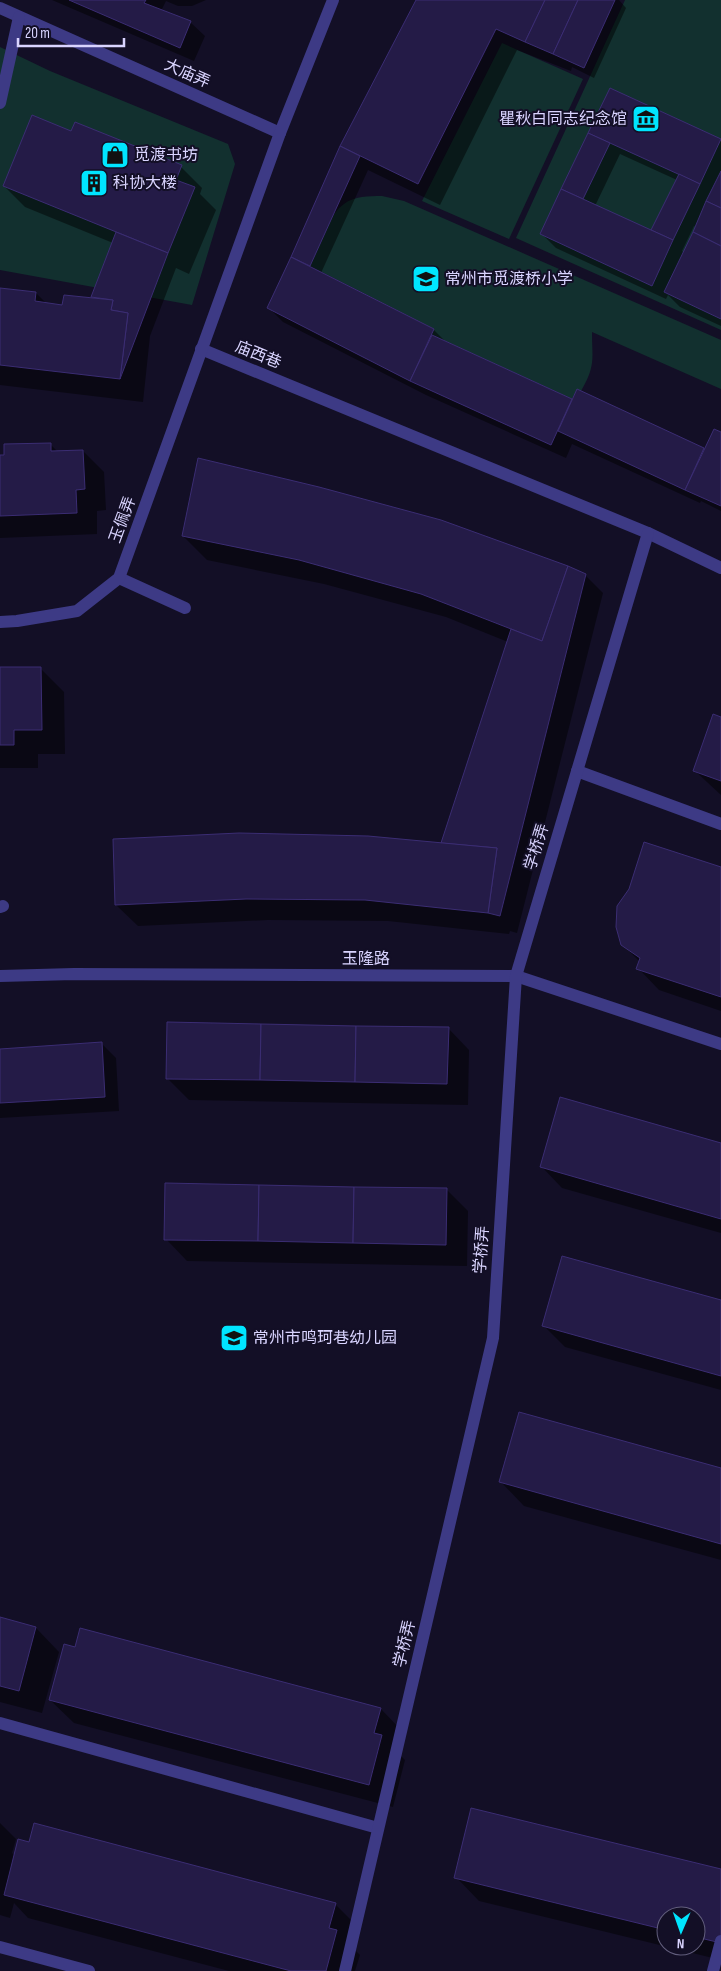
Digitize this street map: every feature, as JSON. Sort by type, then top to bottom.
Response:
[{"type":"street","points":[[201,349],[280,133],[333,0]]},
{"type":"street","name":"大庙弄","points":[[0,8],[280,133]]},
{"type":"street","points":[[0,103],[19,17]]},
{"type":"street","name":"庙西巷","points":[[201,349],[648,533],[721,568]]},
{"type":"street","name":"玉佩弄","points":[[119,578],[201,349]]},
{"type":"street","name":"学桥弄","points":[[345,1971],[493,1338],[516,976],[648,533]]},
{"type":"street","points":[[0,622],[17,621],[77,610],[119,578],[185,608]]},
{"type":"street","points":[[577,771],[721,824]]},
{"type":"street","name":"玉隆路","points":[[0,976],[74,974],[516,976],[721,1044]]},
{"type":"street","points":[[0,1723],[378,1828]]},
{"type":"street","points":[[713,1971],[721,1941]]},
{"type":"street","points":[[0,1947],[89,1971]]},
{"type":"green space","name":"瞿秋白同志纪念馆","points":[[625,0],[721,0],[721,330],[516,238]]},
{"type":"green space","points":[[502,43],[583,79],[509,239],[422,201]]},
{"type":"green space","points":[[0,47],[50,71],[228,144],[235,164],[192,305],[0,270]]},
{"type":"green space","points":[[382,196],[404,201],[721,340],[721,389],[592,332],[592,356],[589,375],[581,391],[577,390],[572,399],[432,335],[434,329],[310,266],[324,232],[338,209],[348,201],[357,198]]},
{"type":"building","points":[[69,0],[146,0],[144,3],[191,21],[180,48]]},
{"type":"building","points":[[416,0],[545,0],[525,42],[496,29],[418,184],[340,146]]},
{"type":"building","points":[[545,0],[578,0],[553,54],[525,42]]},
{"type":"building","points":[[578,0],[615,0],[584,68],[553,54]]},
{"type":"building","points":[[610,88],[721,139],[700,184],[588,133]]},
{"type":"building","name":"科协大楼","points":[[32,115],[71,131],[75,122],[182,165],[176,180],[195,187],[168,253],[3,186]]},
{"type":"building","points":[[588,133],[610,143],[583,199],[561,189]]},
{"type":"building","points":[[340,146],[360,156],[310,266],[291,257]]},
{"type":"building","points":[[721,171],[721,208],[706,201]]},
{"type":"building","points":[[679,174],[700,184],[673,240],[651,230]]},
{"type":"building","points":[[561,189],[673,240],[652,286],[540,234]]},
{"type":"building","points":[[706,201],[721,208],[721,246],[693,232]]},
{"type":"building","points":[[116,232],[168,253],[120,379],[128,313],[111,310],[113,300],[91,297]]},
{"type":"building","points":[[693,232],[721,246],[721,319],[664,292]]},
{"type":"building","points":[[291,257],[434,329],[410,381],[267,308]]},
{"type":"building","points":[[0,288],[36,292],[35,301],[62,305],[64,295],[113,300],[111,310],[128,313],[120,379],[0,365]]},
{"type":"building","points":[[432,335],[572,399],[551,445],[410,381]]},
{"type":"building","points":[[577,389],[704,448],[685,490],[558,431]]},
{"type":"building","points":[[714,429],[721,432],[721,506],[685,490]]},
{"type":"building","points":[[51,443],[51,451],[83,450],[85,489],[76,490],[77,513],[0,516],[0,455],[4,455],[4,444]]},
{"type":"building","points":[[198,458],[319,487],[441,520],[568,566],[542,641],[421,594],[299,560],[182,536]]},
{"type":"building","points":[[568,566],[586,574],[500,916],[488,913],[497,848],[441,843],[511,629],[542,641]]},
{"type":"building","points":[[0,667],[41,667],[42,730],[14,730],[14,745],[0,745]]},
{"type":"building","points":[[713,714],[721,717],[721,781],[693,771]]},
{"type":"building","points":[[239,833],[368,836],[497,848],[488,913],[365,900],[246,899],[115,905],[113,839]]},
{"type":"building","points":[[644,842],[721,867],[721,997],[636,969],[640,958],[621,945],[616,927],[617,906],[629,889]]},
{"type":"building","points":[[167,1022],[261,1024],[260,1080],[166,1079]]},
{"type":"building","points":[[261,1024],[356,1026],[355,1082],[260,1080]]},
{"type":"building","points":[[356,1026],[449,1027],[447,1084],[355,1082]]},
{"type":"building","points":[[102,1042],[105,1097],[0,1103],[0,1049]]},
{"type":"building","points":[[560,1097],[721,1143],[721,1219],[540,1167]]},
{"type":"building","points":[[165,1183],[259,1185],[258,1241],[164,1240]]},
{"type":"building","points":[[259,1185],[354,1187],[353,1243],[258,1241]]},
{"type":"building","points":[[354,1187],[447,1188],[446,1245],[353,1243]]},
{"type":"building","points":[[562,1256],[721,1300],[721,1376],[542,1326]]},
{"type":"building","points":[[519,1412],[721,1468],[721,1544],[499,1482]]},
{"type":"building","points":[[0,1617],[36,1627],[19,1691],[0,1686]]},
{"type":"building","points":[[80,1628],[381,1708],[374,1733],[382,1735],[369,1785],[49,1700],[64,1644],[75,1647]]},
{"type":"building","points":[[471,1808],[721,1869],[721,1943],[706,1939],[706,1906],[656,1906],[656,1928],[454,1878]]},
{"type":"building","points":[[34,1823],[336,1903],[329,1928],[337,1930],[326,1971],[291,1971],[4,1895],[18,1839],[29,1842]]},
{"type":"place","name":"瞿秋白同志纪念馆","points":[[646,119]]},
{"type":"place","name":"觅渡书坊","points":[[115,155]]},
{"type":"place","name":"科协大楼","points":[[94,183]]},
{"type":"place","name":"常州市觅渡桥小学","points":[[426,279]]},
{"type":"place","name":"常州市鸣珂巷幼儿园","points":[[234,1338]]}]
